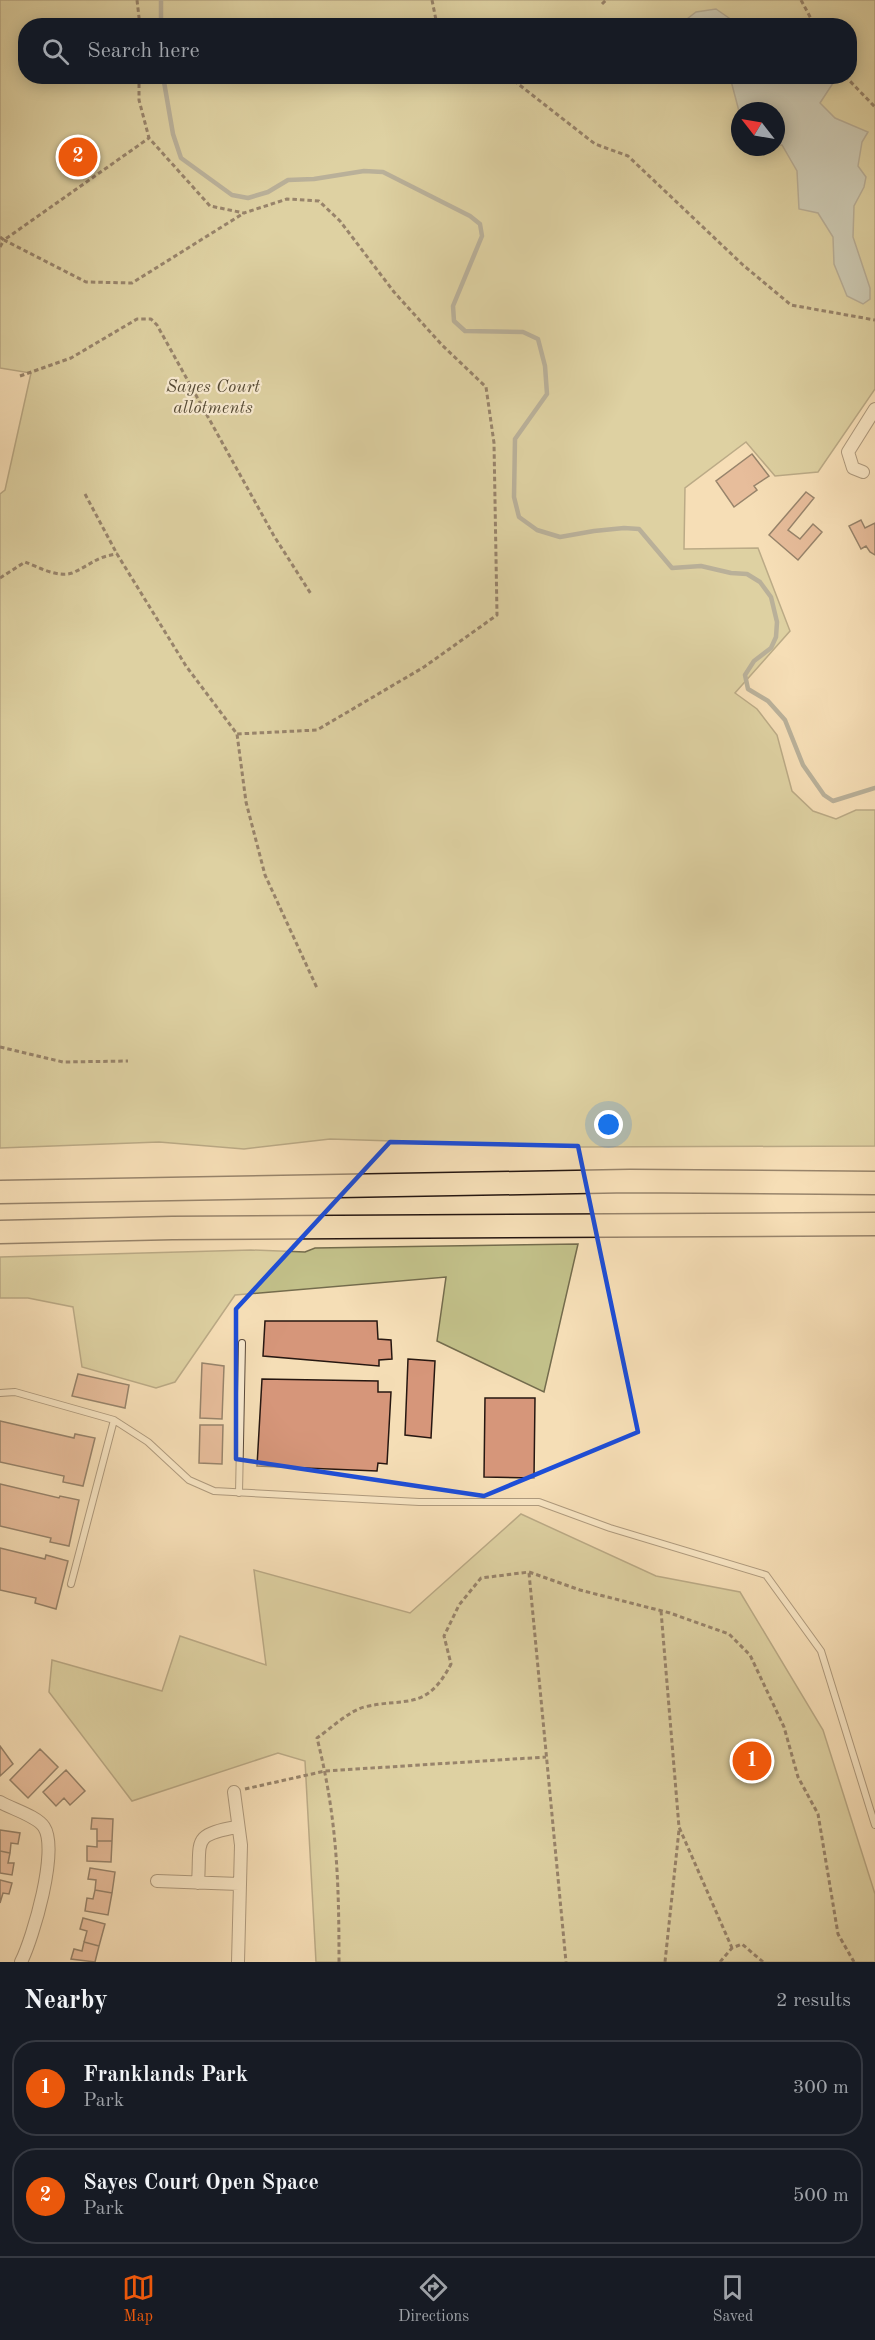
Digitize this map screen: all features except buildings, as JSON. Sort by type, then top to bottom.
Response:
[{"type":"highway","points":[[0,1192],[630,1181],[875,1183]]},
{"type":"highway","points":[[0,1232],[184,1228],[875,1224]]},
{"type":"street","points":[[863,472],[853,468],[848,452],[875,409]]},
{"type":"street","points":[[234,1792],[241,1845],[238,1962]]},
{"type":"street","points":[[0,1802],[43,1825],[49,1837],[45,1882],[26,1960]]},
{"type":"street","points":[[198,1883],[201,1839],[206,1833],[237,1827]]},
{"type":"street","points":[[157,1881],[240,1884]]},
{"type":"lane","points":[[239,1493],[242,1343]]},
{"type":"lane","points":[[0,1393],[15,1392],[114,1420],[148,1442],[189,1480],[214,1491],[419,1502],[539,1502],[610,1528],[766,1575],[821,1651],[875,1825]]},
{"type":"lane","points":[[71,1584],[114,1420]]},
{"type":"path","points":[[137,0],[139,18]]},
{"type":"path","points":[[432,0],[436,18]]},
{"type":"path","points":[[602,4],[606,0]]},
{"type":"path","points":[[801,0],[811,18]]},
{"type":"path","points":[[140,84],[139,100],[149,138],[210,206],[244,213]]},
{"type":"path","points":[[518,84],[595,144],[628,156],[743,265],[791,305],[875,320]]},
{"type":"path","points":[[853,84],[875,107]]},
{"type":"path","points":[[0,247],[2,239],[149,138]]},
{"type":"path","points":[[2,239],[86,282],[132,283],[244,213],[287,199],[319,201],[340,221],[394,292],[434,336],[486,387],[494,443],[497,615],[424,667],[317,730],[237,734]]},
{"type":"path","points":[[20,376],[71,358],[137,320],[151,319],[157,325],[274,536],[311,594]]},
{"type":"path","points":[[85,494],[117,554],[186,666],[237,734],[246,802],[265,875],[317,988]]},
{"type":"path","points":[[0,578],[25,561],[44,570],[70,574],[99,556],[117,554]]},
{"type":"path","points":[[0,1047],[63,1062],[128,1061]]},
{"type":"path","points":[[529,1572],[566,1962]]},
{"type":"path","points":[[339,1962],[339,1871],[333,1808],[317,1738],[362,1707],[418,1701],[444,1677],[451,1664],[444,1636],[459,1605],[481,1578],[529,1572],[580,1590],[661,1611],[729,1634],[750,1654],[784,1727],[798,1777],[818,1814],[838,1934],[854,1962]]},
{"type":"path","points":[[661,1611],[679,1827],[665,1962]]},
{"type":"path","points":[[234,1792],[325,1771],[546,1756]]},
{"type":"path","points":[[679,1827],[732,1948]]},
{"type":"path","points":[[720,1962],[732,1948],[742,1944],[763,1962]]},
{"type":"highlighted area","points":[[390,1142],[578,1146],[638,1432],[484,1496],[236,1459],[236,1309]]},
{"type":"green space","name":"Sayes Court allotments","points":[[0,0],[875,0],[875,389],[818,472],[775,476],[746,442],[685,488],[684,549],[758,548],[790,631],[735,693],[757,709],[777,735],[792,791],[813,811],[836,819],[856,810],[875,810],[875,1146],[577,1147],[330,1139],[244,1149],[159,1142],[0,1148],[0,494],[5,490],[31,373],[0,368]]},
{"type":"green space","points":[[578,1244],[544,1392],[437,1341],[446,1277],[235,1295],[175,1382],[156,1388],[82,1367],[73,1307],[28,1298],[0,1298],[0,1257],[251,1250],[305,1252],[315,1248]]},
{"type":"green space","points":[[521,1514],[656,1576],[740,1592],[823,1730],[875,1894],[875,1962],[316,1962],[305,1761],[278,1753],[132,1801],[49,1692],[52,1660],[162,1691],[180,1636],[266,1665],[254,1570],[410,1613]]},
{"type":"water","points":[[716,9],[729,18],[688,18],[696,12]]},
{"type":"water","points":[[732,84],[832,84],[820,103],[835,118],[868,132],[862,142],[858,166],[866,177],[864,187],[854,206],[853,237],[870,288],[870,299],[863,304],[847,296],[834,264],[833,237],[818,213],[799,209],[797,171],[785,150],[785,102],[737,102]]},
{"type":"waterway","points":[[161,0],[161,18]]},
{"type":"waterway","points":[[164,84],[173,134],[181,158],[232,195],[248,198],[268,192],[288,180],[314,179],[364,171],[383,172],[470,216],[480,224],[482,236],[453,306],[454,321],[465,331],[523,332],[538,339],[545,366],[547,394],[515,439],[514,497],[519,517],[537,530],[560,537],[594,531],[639,529],[672,568],[701,566],[747,574],[760,582],[771,597],[777,622],[776,637],[771,648],[754,661],[745,675],[748,689],[768,701],[785,720],[803,765],[824,795],[833,801],[875,788]]},
{"type":"place","name":"Sayes Court Open Space","points":[[78,157]]},
{"type":"place","name":"Franklands Park","points":[[752,1761]]}]
